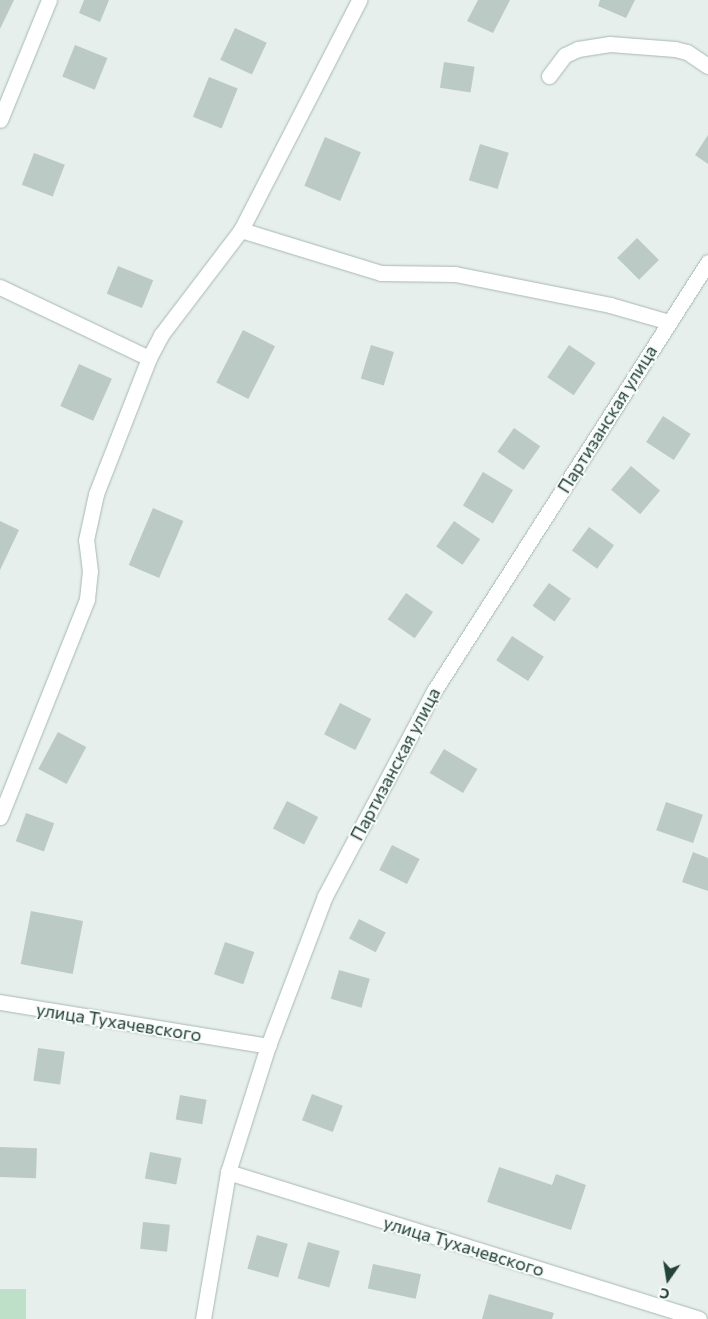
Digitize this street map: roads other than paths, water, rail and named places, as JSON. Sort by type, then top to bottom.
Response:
[{"type":"street","points":[[0,120],[49,0]]},
{"type":"street","points":[[0,817],[88,599],[90,571],[86,540],[96,494],[149,358],[161,335],[241,230],[359,0]]},
{"type":"street","points":[[549,76],[565,55],[578,48],[610,44],[675,49],[686,52],[708,66]]},
{"type":"street","points":[[241,230],[380,273],[455,274],[610,305],[669,322]]},
{"type":"street","name":"Партизанская улица","points":[[203,1319],[228,1172],[268,1046],[325,896],[434,691],[708,262]]},
{"type":"street","points":[[0,287],[149,358]]},
{"type":"street","name":"улица Тухачевского","points":[[0,1002],[268,1046]]},
{"type":"street","name":"улица Тухачевского","points":[[228,1172],[699,1319]]}]
